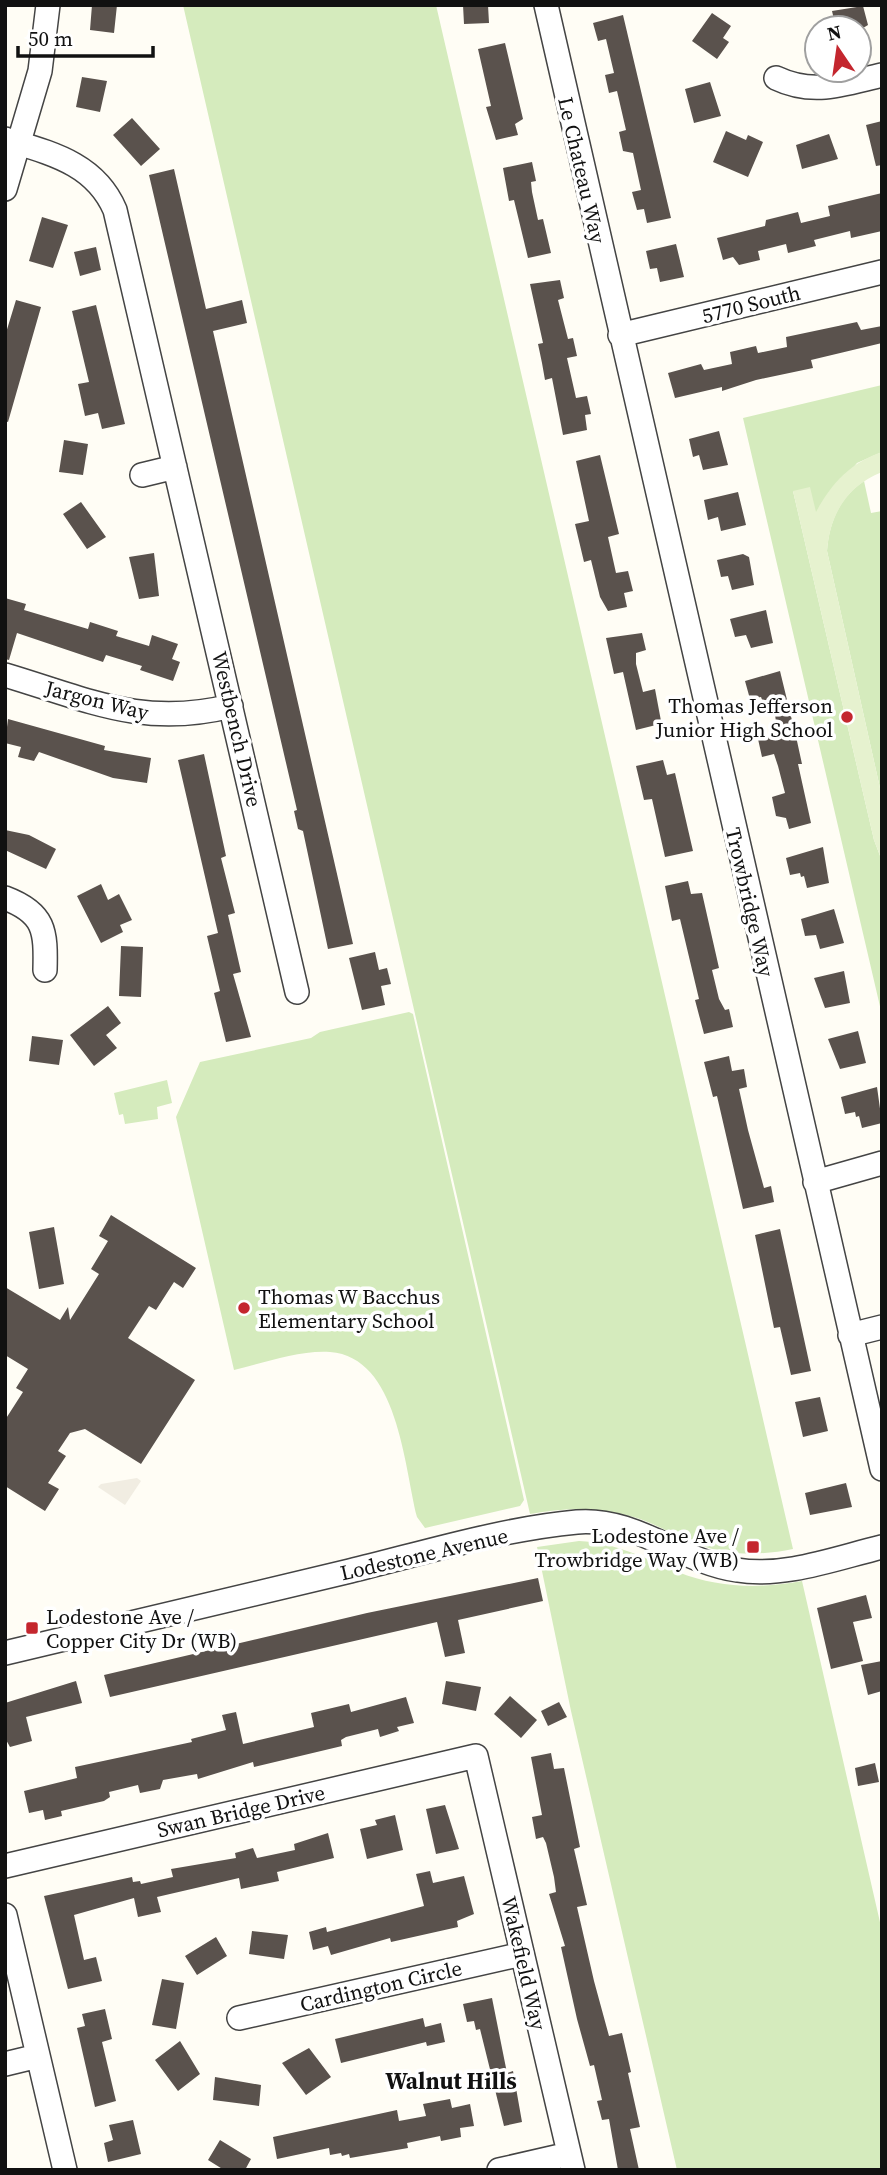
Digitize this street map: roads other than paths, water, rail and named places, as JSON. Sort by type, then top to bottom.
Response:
[{"type":"street","points":[[5,189],[13,141],[42,61],[48,5]]},
{"type":"street","name":"Le Chateau Way","points":[[546,5],[620,335]]},
{"type":"street","points":[[776,78],[796,88],[819,89],[882,75]]},
{"type":"street","name":"Westbench Drive","points":[[13,141],[75,163],[94,177],[112,203],[297,992]]},
{"type":"street","name":"5770 South","points":[[620,335],[882,272]]},
{"type":"street","name":"Trowbridge Way","points":[[620,335],[882,1469]]},
{"type":"street","points":[[142,475],[175,467]]},
{"type":"street","name":"Jargon Way","points":[[5,675],[141,714],[182,716],[231,706]]},
{"type":"street","points":[[5,898],[22,905],[40,922],[46,941],[45,970]]},
{"type":"street","points":[[815,1182],[882,1163]]},
{"type":"street","points":[[850,1335],[882,1327]]},
{"type":"street","name":"Lodestone Avenue","points":[[5,1653],[422,1554],[537,1528],[580,1522],[627,1527],[692,1558],[737,1570],[775,1572],[882,1547]]},
{"type":"street","name":"Swan Bridge Drive","points":[[5,1866],[476,1756]]},
{"type":"street","name":"Wakefield Way","points":[[476,1756],[571,2162]]},
{"type":"street","points":[[5,1915],[65,2170]]},
{"type":"street","name":"Cardington Circle","points":[[239,2018],[522,1954]]},
{"type":"street","points":[[5,2064],[38,2056]]},
{"type":"street","points":[[499,2170],[571,2162]]},
{"type":"place","name":"Thomas Jefferson Junior High School","points":[[847,717]]},
{"type":"place","name":"Thomas W Bacchus Elementary School","points":[[244,1308]]},
{"type":"place","name":"Lodestone Ave / Trowbridge Way (WB)","points":[[753,1547]]},
{"type":"place","name":"Lodestone Ave / Copper City Dr (WB)","points":[[32,1628]]},
{"type":"district","name":"Walnut Hills","points":[[451,2081]]}]
